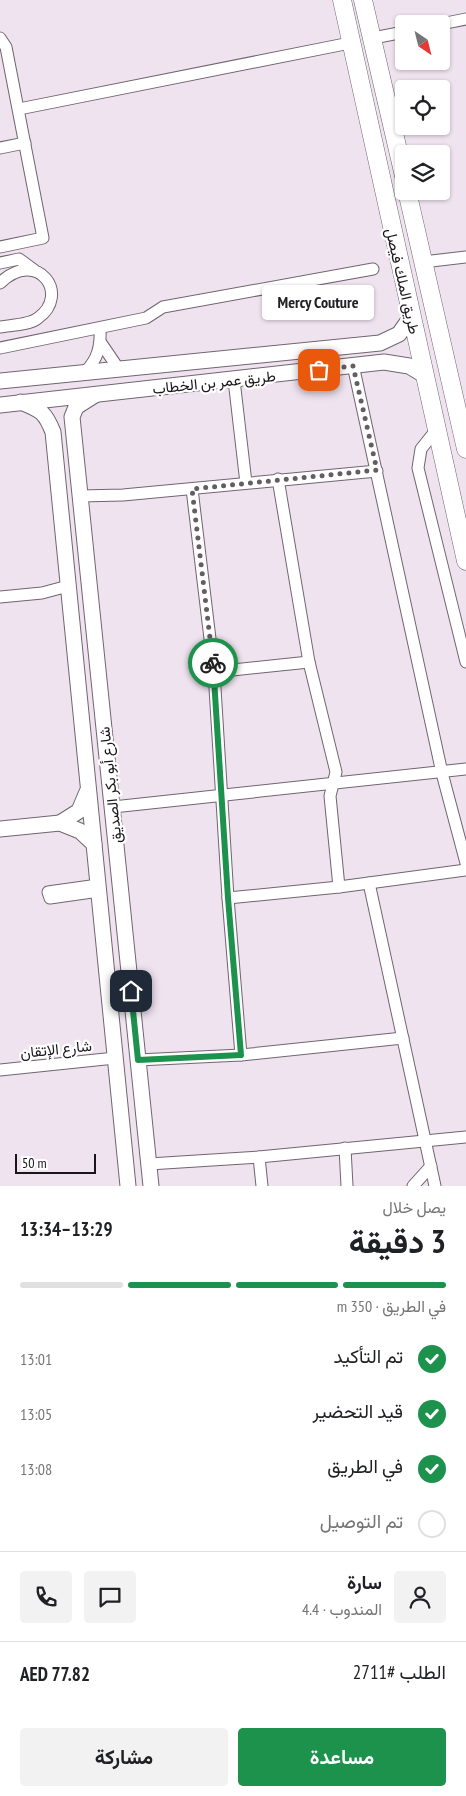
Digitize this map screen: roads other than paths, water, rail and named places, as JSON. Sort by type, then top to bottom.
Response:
[{"type":"main road","name":"طريق الملك فيصل","points":[[342,0],[466,561]]},
{"type":"main road","points":[[363,0],[397,145]]},
{"type":"main road","name":"طريق الملك فيصل","points":[[409,200],[466,449]]},
{"type":"street","points":[[450,22],[466,19]]},
{"type":"street","points":[[373,38],[395,34]]},
{"type":"street","points":[[0,38],[6,47],[43,238],[0,246]]},
{"type":"street","points":[[19,109],[350,43]]},
{"type":"street","points":[[0,148],[25,143]]},
{"type":"street","points":[[423,262],[466,257]]},
{"type":"street","points":[[0,263],[19,259],[46,278],[52,292],[49,308],[37,320],[0,327]]},
{"type":"street","points":[[0,348],[146,318],[163,306],[373,269]]},
{"type":"street","points":[[0,283],[8,276],[22,270],[34,270]]},
{"type":"street","name":"طريق عمر بن الخطاب","points":[[0,382],[387,341],[399,334],[411,317]]},
{"type":"street","points":[[85,372],[95,359],[101,343],[100,328]]},
{"type":"street","points":[[101,343],[118,368]]},
{"type":"street","points":[[265,354],[271,359],[273,366],[267,376]]},
{"type":"street","name":"طريق عمر بن الخطاب","points":[[0,405],[393,362],[409,366],[424,375]]},
{"type":"street","points":[[353,366],[442,774],[466,863]]},
{"type":"street","points":[[234,380],[246,483]]},
{"type":"street","name":"شارع أبو بكر الصديق","points":[[95,395],[76,407],[72,417],[151,1186]]},
{"type":"street","name":"شارع أبو بكر الصديق","points":[[21,402],[37,408],[46,416],[53,432],[116,1058],[127,1186]]},
{"type":"street","points":[[437,429],[421,449],[418,468],[466,662]]},
{"type":"street","points":[[80,496],[192,489],[377,470]]},
{"type":"street","points":[[278,479],[309,662],[336,772],[335,784],[330,796],[338,887]]},
{"type":"street","points":[[192,489],[214,672],[228,898],[241,1055]]},
{"type":"street","points":[[0,597],[42,593],[68,586]]},
{"type":"street","points":[[74,640],[78,634],[85,633],[89,638],[96,701],[104,727]]},
{"type":"street","points":[[214,672],[309,662]]},
{"type":"street","points":[[113,808],[221,795],[442,774],[466,769]]},
{"type":"street","points":[[0,829],[60,823],[79,811],[89,788]]},
{"type":"street","points":[[60,823],[80,831],[94,844]]},
{"type":"street","points":[[228,898],[338,887],[466,870]]},
{"type":"street","points":[[368,883],[436,1186]]},
{"type":"street","points":[[98,885],[109,918],[116,980],[120,986],[126,985],[129,974]]},
{"type":"street","points":[[138,1060],[241,1055],[403,1038]]},
{"type":"street","name":"شارع الإتقان","points":[[0,1070],[116,1058]]},
{"type":"street","points":[[149,1164],[259,1157],[466,1137]]},
{"type":"street","points":[[344,1148],[347,1186]]},
{"type":"street","points":[[259,1157],[262,1186]]},
{"type":"street","points":[[413,1186],[431,1166]]},
{"type":"place","name":"Mercy Couture","points":[[319,370]]}]
